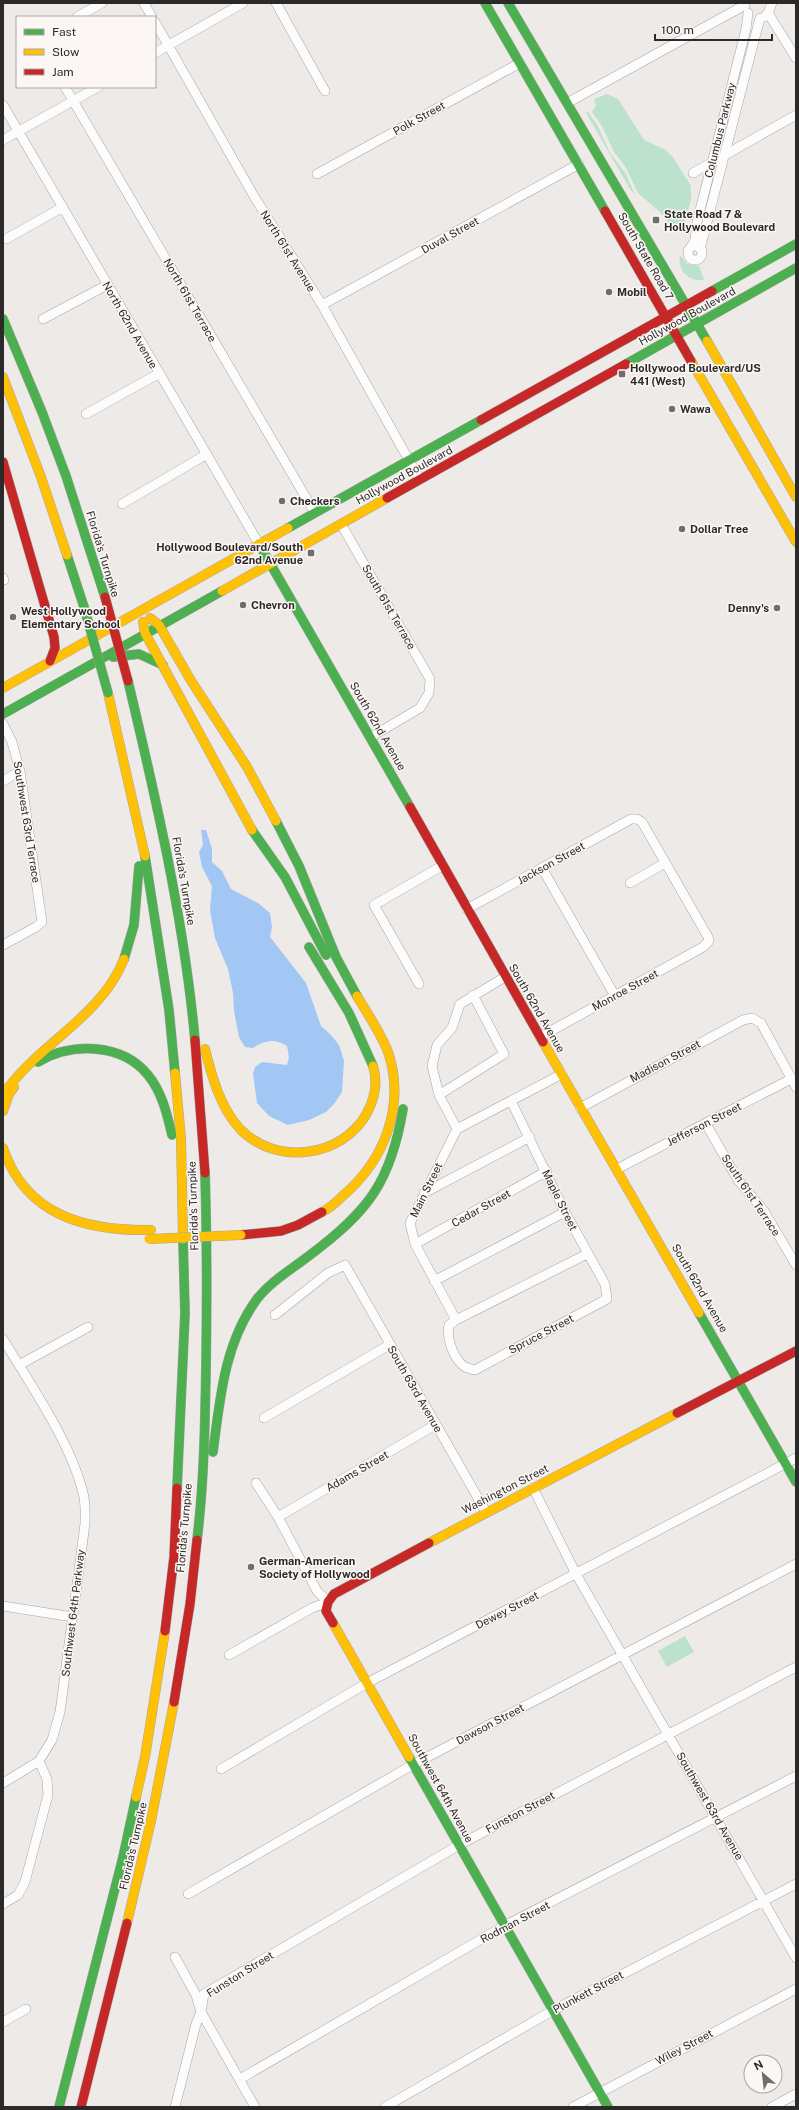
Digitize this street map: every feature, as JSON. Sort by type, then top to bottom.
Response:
[{"type":"main road","name":"South State Road 7","points":[[485,3],[678,335],[796,542]]},
{"type":"main road","name":"South State Road 7","points":[[508,3],[569,102],[698,324],[796,497]]},
{"type":"main road","name":"Hollywood Boulevard","points":[[3,688],[796,244]]},
{"type":"main road","name":"Hollywood Boulevard","points":[[3,714],[796,268]]},
{"type":"main road","name":"Florida's Turnpike","points":[[3,319],[42,412],[66,476],[105,597],[148,762],[166,845],[181,938],[200,1087],[207,1207],[205,1417],[198,1531],[184,1642],[164,1758],[143,1859],[81,2107]]},
{"type":"main road","name":"Florida's Turnpike","points":[[3,377],[41,477],[84,607],[108,693],[148,869],[168,1003],[177,1089],[183,1188],[185,1313],[178,1478],[174,1557],[163,1649],[145,1757],[123,1857],[59,2107]]},
{"type":"main road","points":[[3,462],[54,637],[55,648],[50,661]]},
{"type":"main road","name":"South 62nd Avenue","points":[[259,544],[371,737],[505,977],[796,1482]]},
{"type":"main road","points":[[99,1236],[281,1231],[313,1217],[337,1202],[365,1175],[381,1149],[391,1122],[395,1099],[394,1076],[389,1054],[336,957],[299,866],[247,767],[190,679],[159,625],[141,610]]},
{"type":"main road","points":[[141,610],[145,633],[165,667],[254,834],[266,867]]},
{"type":"main road","points":[[90,664],[133,652],[144,653],[165,667]]},
{"type":"main road","points":[[3,1095],[13,1078],[29,1061],[89,1010],[112,981],[126,954],[134,928],[139,899],[138,826]]},
{"type":"main road","points":[[241,1231],[288,1220],[320,1205],[340,1189],[358,1168],[375,1141],[386,1117],[388,1094],[386,1076],[380,1056],[284,878],[266,847],[254,834]]},
{"type":"main road","points":[[323,923],[344,953],[399,1053]]},
{"type":"main road","points":[[181,938],[196,996],[204,1044],[213,1084],[225,1108],[235,1124],[250,1138],[268,1148],[290,1154],[311,1152],[333,1145],[348,1137],[362,1123],[372,1102],[376,1082],[373,1062],[304,937]]},
{"type":"main road","points":[[3,1112],[9,1094],[18,1080],[42,1059],[57,1052],[85,1048],[108,1051],[129,1059],[147,1073],[160,1092],[167,1112],[183,1188]]},
{"type":"main road","points":[[198,1531],[208,1498],[223,1376],[230,1349],[240,1325],[258,1298],[281,1276],[342,1232],[360,1214],[374,1196],[392,1163],[400,1138],[404,1100]]},
{"type":"main road","points":[[3,1148],[12,1173],[23,1188],[39,1202],[55,1212],[92,1226],[150,1235]]},
{"type":"main road","points":[[3,1166],[14,1186],[28,1202],[44,1214],[64,1225],[86,1233]]},
{"type":"main road","name":"Washington Street","points":[[328,1602],[334,1594],[486,1512],[796,1351]]},
{"type":"main road","name":"Southwest 64th Avenue","points":[[328,1602],[326,1611],[414,1764],[552,2011],[608,2107]]},
{"type":"street","points":[[79,16],[102,3]]},
{"type":"street","points":[[144,3],[151,16]]},
{"type":"street","points":[[156,52],[243,3]]},
{"type":"street","points":[[276,3],[325,91]]},
{"type":"street","points":[[569,102],[746,7],[755,18],[760,18],[768,13],[772,3]]},
{"type":"street","name":"Columbus Parkway","points":[[746,7],[746,29],[697,222],[695,240],[696,248],[724,156],[760,18]]},
{"type":"street","points":[[768,13],[796,58]]},
{"type":"street","name":"North 61st Avenue","points":[[156,24],[255,198],[322,305],[420,480]]},
{"type":"street","name":"Polk Street","points":[[317,174],[520,63]]},
{"type":"street","name":"North 61st Terrace","points":[[66,88],[315,513]]},
{"type":"street","points":[[3,140],[96,88]]},
{"type":"street","name":"North 62nd Avenue","points":[[3,105],[158,374],[207,454],[259,544]]},
{"type":"street","points":[[693,173],[796,115]]},
{"type":"street","name":"Duval Street","points":[[322,305],[579,164]]},
{"type":"street","points":[[6,240],[63,207]]},
{"type":"street","points":[[43,319],[107,286]]},
{"type":"street","points":[[86,414],[158,374]]},
{"type":"street","points":[[122,504],[207,454]]},
{"type":"street","name":"South 61st Terrace","points":[[341,524],[430,679],[429,693],[420,708],[371,737]]},
{"type":"street","name":"Southwest 63rd Terrace","points":[[3,724],[12,742],[20,771],[42,922],[36,927],[3,945]]},
{"type":"street","points":[[3,781],[20,771]]},
{"type":"street","name":"Jackson Street","points":[[467,909],[631,819],[636,819],[642,822],[665,863]]},
{"type":"street","points":[[630,883],[665,863]]},
{"type":"street","name":"Monroe Street","points":[[540,1037],[703,947],[709,941],[665,863]]},
{"type":"street","points":[[419,984],[374,905],[442,866]]},
{"type":"street","points":[[542,868],[615,996]]},
{"type":"street","points":[[505,977],[460,1004],[452,1028],[437,1045],[432,1066],[439,1095],[457,1129],[562,1074]]},
{"type":"street","points":[[439,1095],[504,1054],[473,995]]},
{"type":"street","name":"Madison Street","points":[[580,1108],[742,1020],[752,1018],[761,1023],[791,1079]]},
{"type":"street","points":[[791,1079],[796,1087]]},
{"type":"street","name":"Jefferson Street","points":[[617,1169],[791,1079]]},
{"type":"street","name":"Maple Street","points":[[511,1101],[587,1254],[605,1284],[607,1299]]},
{"type":"street","name":"South 61st Terrace","points":[[706,1124],[738,1180],[764,1211],[796,1265]]},
{"type":"street","name":"Main Street","points":[[456,1320],[415,1244],[410,1223],[457,1129]]},
{"type":"street","points":[[424,1193],[530,1137]]},
{"type":"street","name":"Cedar Street","points":[[415,1244],[546,1171]]},
{"type":"street","points":[[434,1281],[566,1212]]},
{"type":"street","points":[[456,1320],[587,1254]]},
{"type":"street","name":"South 63rd Avenue","points":[[275,1315],[328,1273],[345,1265],[389,1345],[486,1512]]},
{"type":"street","name":"Spruce Street","points":[[456,1320],[449,1325],[448,1331],[448,1338],[452,1349],[464,1367],[475,1370],[607,1299]]},
{"type":"street","points":[[19,1365],[88,1327]]},
{"type":"street","name":"Southwest 64th Parkway","points":[[3,1339],[62,1441],[75,1468],[84,1495],[85,1524],[60,1712],[52,1740],[39,1760]]},
{"type":"street","points":[[264,1418],[389,1345]]},
{"type":"street","name":"Adams Street","points":[[278,1517],[436,1425]]},
{"type":"street","name":"Dewey Street","points":[[221,1769],[367,1683],[796,1458]]},
{"type":"street","points":[[256,1483],[278,1517],[317,1591],[328,1602]]},
{"type":"street","points":[[533,1488],[576,1574],[622,1655]]},
{"type":"street","name":"Dawson Street","points":[[188,1894],[414,1764],[796,1564]]},
{"type":"street","name":"Washington Street","points":[[230,1655],[312,1608],[328,1602]]},
{"type":"street","points":[[3,1606],[73,1617]]},
{"type":"street","name":"Southwest 63rd Avenue","points":[[622,1655],[765,1901],[796,1958]]},
{"type":"street","name":"Funston Street","points":[[201,2012],[204,1994],[459,1845],[796,1667]]},
{"type":"street","points":[[3,1783],[39,1760],[47,1779],[48,1795],[25,1882],[18,1895],[3,1904]]},
{"type":"street","name":"Rodman Street","points":[[240,2079],[504,1926],[796,1776]]},
{"type":"street","name":"Plunkett Street","points":[[384,2107],[552,2011],[796,1884]]},
{"type":"street","points":[[174,1958],[196,1995],[201,2012],[255,2107]]},
{"type":"street","name":"Wiley Street","points":[[573,2107],[796,1989]]},
{"type":"street","points":[[3,2022],[26,2009]]},
{"type":"street","points":[[175,2107],[196,2024],[201,2012]]},
{"type":"street","points":[[772,2107],[796,2094]]},
{"type":"green space","points":[[607,94],[618,99],[644,140],[664,149],[672,156],[691,186],[691,199],[684,226],[680,230],[674,230],[660,212],[638,193],[625,166],[614,152],[602,126],[592,112],[596,106],[594,99]]},
{"type":"green space","points":[[585,111],[588,112],[598,126],[610,153],[626,174],[635,195],[630,189]]},
{"type":"green space","points":[[680,255],[687,264],[699,266],[704,280],[694,279],[685,274],[680,266]]},
{"type":"green space","points":[[685,1636],[694,1652],[667,1667],[658,1651]]},
{"type":"water","points":[[201,830],[206,830],[212,849],[212,862],[222,871],[231,889],[258,903],[270,913],[272,927],[270,937],[306,983],[321,1026],[339,1045],[344,1061],[342,1092],[334,1104],[326,1112],[309,1120],[288,1125],[269,1116],[257,1103],[253,1074],[255,1067],[262,1062],[287,1065],[289,1057],[287,1046],[283,1043],[270,1041],[261,1043],[253,1048],[245,1047],[239,1037],[228,969],[215,938],[210,910],[212,886],[202,867],[199,852],[203,845]]},
{"type":"traffic: fast","points":[[485,3],[605,211]]},
{"type":"traffic: fast","points":[[508,3],[707,341]]},
{"type":"traffic: fast","points":[[712,291],[796,244]]},
{"type":"traffic: fast","points":[[626,364],[796,268]]},
{"type":"traffic: fast","points":[[3,319],[42,412],[66,476],[105,597]]},
{"type":"traffic: fast","points":[[288,528],[481,420]]},
{"type":"traffic: fast","points":[[259,544],[410,807]]},
{"type":"traffic: fast","points":[[67,555],[84,607]]},
{"type":"traffic: fast","points":[[3,714],[222,591]]},
{"type":"traffic: fast","points":[[84,607],[108,693]]},
{"type":"traffic: fast","points":[[113,657],[139,654],[163,665]]},
{"type":"traffic: fast","points":[[128,681],[168,859],[184,949],[195,1040]]},
{"type":"traffic: fast","points":[[276,821],[299,866],[336,957],[357,996]]},
{"type":"traffic: fast","points":[[252,830],[285,877],[326,955]]},
{"type":"traffic: fast","points":[[145,856],[169,1010],[175,1073]]},
{"type":"traffic: fast","points":[[124,959],[134,925],[139,866]]},
{"type":"traffic: fast","points":[[309,947],[349,1013],[373,1066]]},
{"type":"traffic: fast","points":[[38,1062],[66,1051],[81,1049],[96,1049],[125,1057],[137,1064],[153,1082],[163,1104],[172,1135]]},
{"type":"traffic: fast","points":[[213,1452],[225,1372],[237,1334],[246,1316],[257,1299],[269,1286],[348,1224],[362,1208],[384,1175],[392,1156],[403,1109]]},
{"type":"traffic: fast","points":[[197,1540],[203,1476],[205,1410],[207,1295],[205,1173]]},
{"type":"traffic: fast","points":[[177,1488],[185,1313],[183,1239]]},
{"type":"traffic: fast","points":[[699,1313],[796,1482]]},
{"type":"traffic: fast","points":[[409,1757],[608,2107]]},
{"type":"traffic: fast","points":[[59,2107],[123,1857],[136,1797]]},
{"type":"traffic: slow","points":[[707,341],[796,497]]},
{"type":"traffic: slow","points":[[691,361],[796,542]]},
{"type":"traffic: slow","points":[[3,377],[41,477],[67,555]]},
{"type":"traffic: slow","points":[[222,591],[387,498]]},
{"type":"traffic: slow","points":[[3,688],[288,528]]},
{"type":"traffic: slow","points":[[150,618],[159,625],[190,679],[247,767],[276,821]]},
{"type":"traffic: slow","points":[[143,622],[145,633],[252,830]]},
{"type":"traffic: slow","points":[[108,693],[145,856]]},
{"type":"traffic: slow","points":[[3,1095],[17,1077],[33,1061],[85,1015],[114,980],[124,959]]},
{"type":"traffic: slow","points":[[322,1212],[346,1193],[371,1164],[381,1148],[388,1131],[392,1113],[394,1094],[393,1074],[387,1048],[357,996]]},
{"type":"traffic: slow","points":[[543,1042],[699,1313]]},
{"type":"traffic: slow","points":[[205,1049],[214,1081],[222,1101],[227,1111],[240,1129],[255,1141],[272,1148],[289,1152],[308,1152],[325,1148],[342,1140],[356,1128],[367,1113],[374,1096],[375,1072],[373,1066]]},
{"type":"traffic: slow","points":[[175,1073],[181,1139],[183,1239]]},
{"type":"traffic: slow","points":[[3,1111],[9,1094],[14,1087]]},
{"type":"traffic: slow","points":[[3,1148],[13,1171],[27,1190],[43,1204],[61,1215],[104,1227],[127,1230],[151,1230]]},
{"type":"traffic: slow","points":[[149,1239],[241,1235]]},
{"type":"traffic: slow","points":[[429,1543],[677,1413]]},
{"type":"traffic: slow","points":[[333,1623],[409,1757]]},
{"type":"traffic: slow","points":[[136,1797],[145,1757],[165,1631]]},
{"type":"traffic: slow","points":[[127,1923],[151,1821],[174,1702]]},
{"type":"traffic: jam","points":[[605,211],[691,361]]},
{"type":"traffic: jam","points":[[481,420],[712,291]]},
{"type":"traffic: jam","points":[[387,498],[626,364]]},
{"type":"traffic: jam","points":[[3,462],[54,637],[55,648],[50,661]]},
{"type":"traffic: jam","points":[[105,597],[128,681]]},
{"type":"traffic: jam","points":[[410,807],[543,1042]]},
{"type":"traffic: jam","points":[[195,1040],[205,1173]]},
{"type":"traffic: jam","points":[[241,1235],[281,1231],[298,1225],[322,1212]]},
{"type":"traffic: jam","points":[[677,1413],[796,1351]]},
{"type":"traffic: jam","points":[[165,1631],[174,1557],[177,1488]]},
{"type":"traffic: jam","points":[[174,1702],[190,1604],[197,1540]]},
{"type":"traffic: jam","points":[[333,1623],[326,1611],[328,1602],[334,1594],[429,1543]]},
{"type":"traffic: jam","points":[[81,2107],[127,1923]]},
{"type":"place","name":"State Road 7 & Hollywood Boulevard","points":[[656,220]]},
{"type":"place","name":"Mobil","points":[[609,292]]},
{"type":"place","name":"Hollywood Boulevard/US 441 (West)","points":[[622,374]]},
{"type":"place","name":"Wawa","points":[[672,409]]},
{"type":"place","name":"Checkers","points":[[282,501]]},
{"type":"place","name":"Dollar Tree","points":[[682,529]]},
{"type":"place","name":"Hollywood Boulevard/South 62nd Avenue","points":[[311,553]]},
{"type":"place","name":"Chevron","points":[[243,605]]},
{"type":"place","name":"Denny's","points":[[777,608]]},
{"type":"place","name":"West Hollywood Elementary School","points":[[13,617]]},
{"type":"place","name":"German-American Society of Hollywood","points":[[251,1567]]}]
